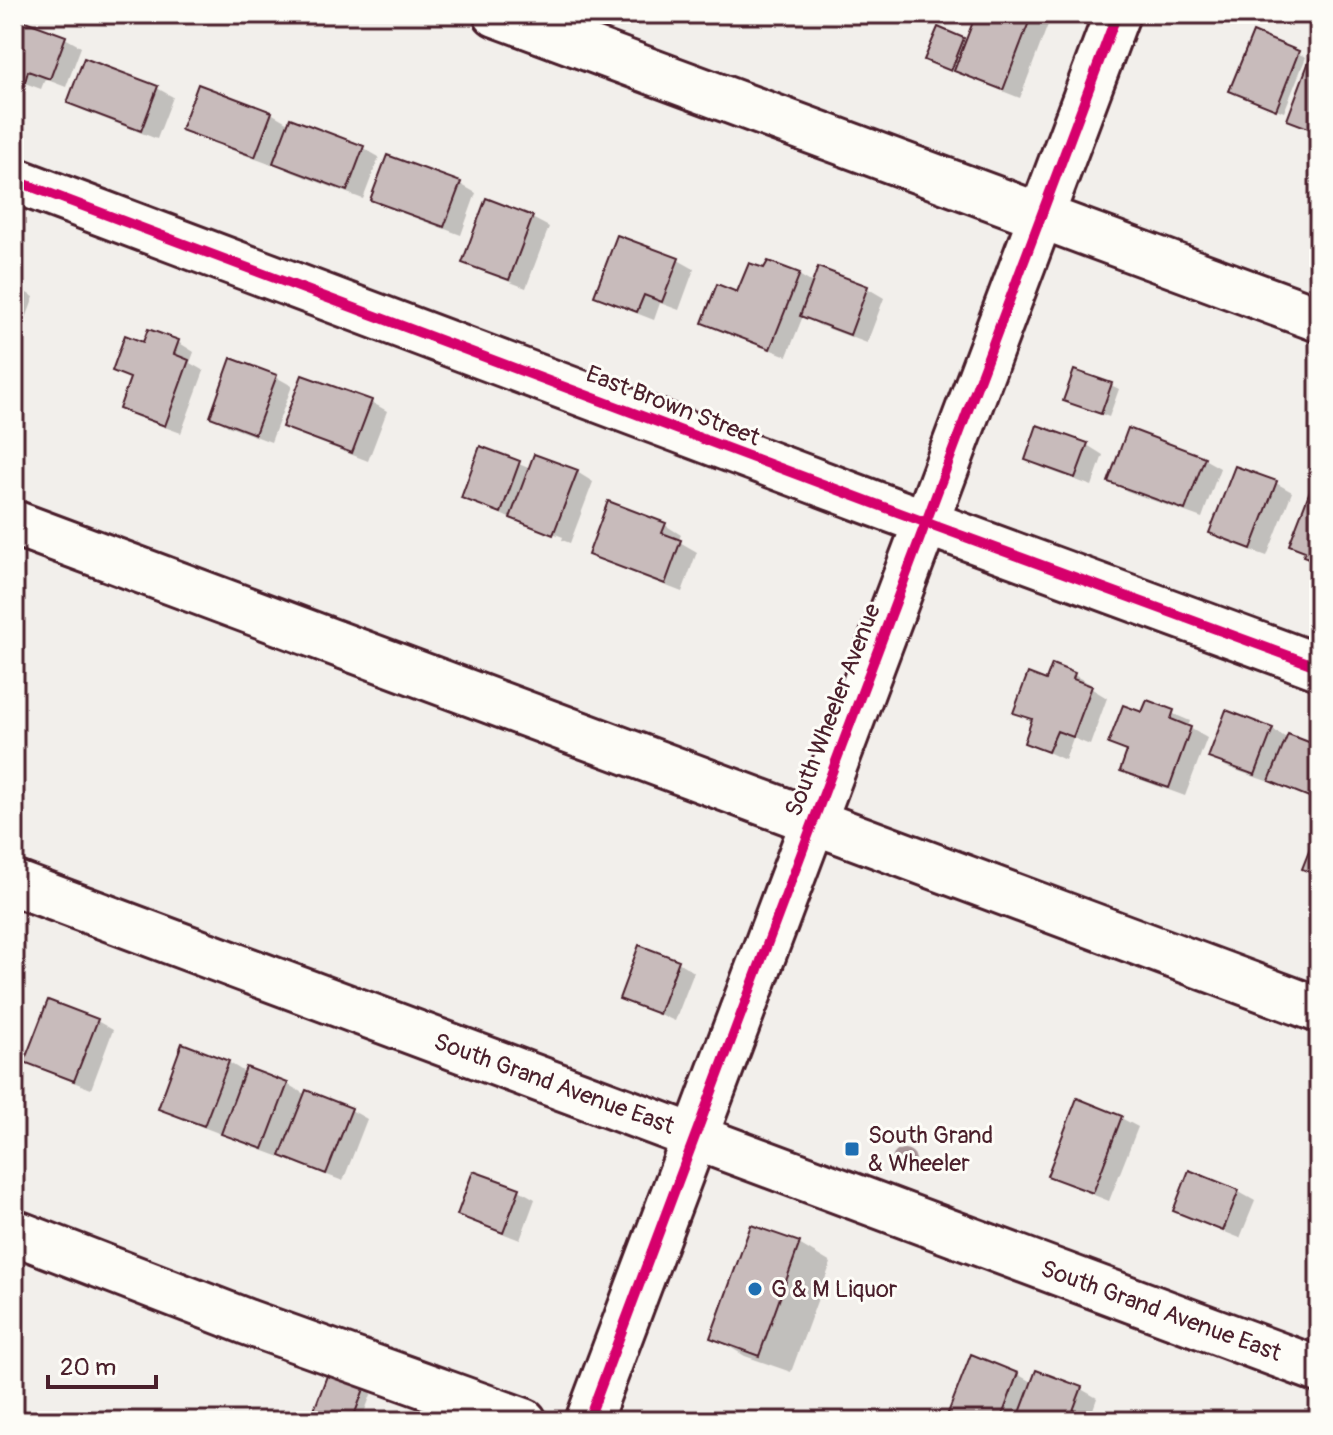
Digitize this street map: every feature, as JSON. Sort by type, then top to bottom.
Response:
[{"type":"street","points":[[496,14],[1319,319]]},
{"type":"street","name":"South Wheeler Avenue","points":[[588,1421],[1117,14]]},
{"type":"street","name":"East Brown Street","points":[[14,180],[926,523],[1319,667]]},
{"type":"street","points":[[14,523],[1319,1010]]},
{"type":"street","name":"South Grand Avenue East","points":[[14,883],[1319,1370]]},
{"type":"street","points":[[14,1232],[247,1322],[524,1421]]},
{"type":"building","points":[[976,14],[1032,14],[1003,90],[954,71]]},
{"type":"building","points":[[14,17],[66,36],[50,79],[28,71],[25,82],[14,78]]},
{"type":"building","points":[[938,27],[964,38],[951,71],[924,60]]},
{"type":"building","points":[[1253,32],[1299,51],[1276,110],[1229,91]]},
{"type":"building","points":[[1311,56],[1319,59],[1319,111],[1311,129],[1287,120]]},
{"type":"building","points":[[84,58],[158,86],[141,131],[67,103]]},
{"type":"building","points":[[198,84],[272,112],[255,157],[181,130]]},
{"type":"building","points":[[290,118],[364,146],[347,191],[273,163]]},
{"type":"building","points":[[387,155],[461,182],[444,227],[370,200]]},
{"type":"building","points":[[486,198],[533,216],[509,280],[462,263]]},
{"type":"building","points":[[617,235],[679,258],[662,302],[644,295],[637,312],[594,296]]},
{"type":"building","points":[[768,261],[800,273],[770,349],[702,323],[717,284],[737,292],[749,263],[764,268]]},
{"type":"building","points":[[818,267],[868,286],[850,335],[800,316]]},
{"type":"building","points":[[148,329],[179,340],[174,354],[189,360],[165,426],[119,409],[130,378],[112,371],[125,335],[143,342]]},
{"type":"building","points":[[231,358],[277,375],[255,434],[210,417]]},
{"type":"building","points":[[1074,370],[1112,383],[1101,414],[1063,401]]},
{"type":"building","points":[[302,375],[372,400],[352,453],[282,427]]},
{"type":"building","points":[[1037,425],[1088,443],[1075,478],[1025,460]]},
{"type":"building","points":[[1128,428],[1205,457],[1185,510],[1108,482]]},
{"type":"building","points":[[480,446],[520,461],[501,513],[461,498]]},
{"type":"building","points":[[534,454],[578,470],[553,535],[510,518]]},
{"type":"building","points":[[1235,466],[1277,481],[1251,549],[1209,533]]},
{"type":"building","points":[[1316,475],[1319,476],[1319,562],[1303,556],[1305,551],[1289,545]]},
{"type":"building","points":[[608,501],[666,523],[662,533],[681,540],[665,584],[588,555]]},
{"type":"building","points":[[1052,664],[1075,673],[1073,679],[1092,686],[1073,737],[1057,731],[1048,752],[1024,743],[1032,719],[1013,713],[1028,673],[1046,680]]},
{"type":"building","points":[[1147,700],[1174,710],[1171,719],[1191,727],[1169,788],[1120,771],[1127,751],[1108,744],[1123,705],[1142,712]]},
{"type":"building","points":[[1226,710],[1273,728],[1255,775],[1208,758]]},
{"type":"building","points":[[1288,734],[1319,746],[1319,785],[1314,799],[1269,781]]},
{"type":"building","points":[[1319,826],[1319,876],[1302,869]]},
{"type":"building","points":[[639,945],[679,960],[659,1014],[619,999]]},
{"type":"building","points":[[48,1000],[98,1019],[74,1081],[24,1062]]},
{"type":"building","points":[[182,1043],[229,1061],[204,1126],[158,1109]]},
{"type":"building","points":[[246,1067],[288,1083],[263,1149],[221,1134]]},
{"type":"building","points":[[306,1090],[352,1108],[326,1174],[280,1156]]},
{"type":"building","points":[[1077,1098],[1122,1116],[1093,1193],[1047,1176]]},
{"type":"building","points":[[1189,1170],[1239,1190],[1223,1231],[1173,1211]]},
{"type":"building","points":[[473,1171],[520,1188],[503,1233],[457,1215]]},
{"type":"building","points":[[751,1225],[800,1242],[759,1356],[710,1338]]},
{"type":"building","points":[[971,1354],[1018,1373],[1000,1421],[945,1421]]},
{"type":"building","points":[[1036,1370],[1082,1387],[1069,1421],[1017,1421]]},
{"type":"building","points":[[328,1373],[365,1386],[352,1421],[310,1421]]},
{"type":"cycle path","points":[[588,1421],[1117,14]]},
{"type":"cycle path","points":[[14,180],[1319,667]]},
{"type":"place","name":"South Grand & Wheeler","points":[[852,1149]]},
{"type":"place","name":"G & M Liquor","points":[[755,1289]]}]
